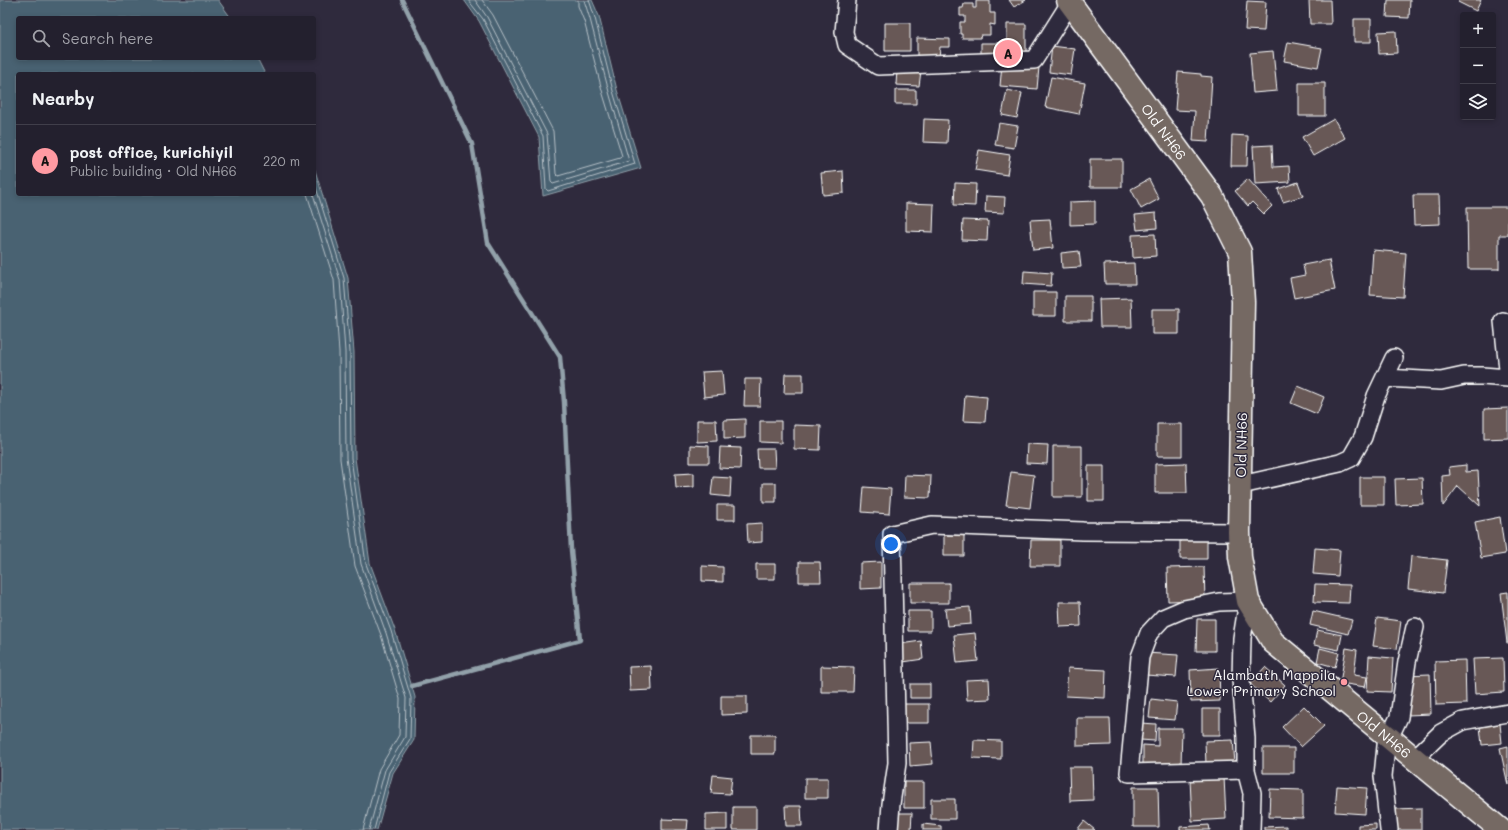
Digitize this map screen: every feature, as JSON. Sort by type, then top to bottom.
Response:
[{"type":"main road","name":"Old NH66","points":[[1069,1],[1212,196],[1240,252],[1243,302],[1239,532],[1240,557],[1248,601],[1273,642],[1501,830]]},
{"type":"street","points":[[847,0],[844,32],[848,45],[878,66],[1034,60],[1069,1]]},
{"type":"street","points":[[1503,321],[1508,369]]},
{"type":"street","points":[[1241,485],[1340,463],[1352,458],[1363,437],[1376,396],[1394,358]]},
{"type":"street","points":[[1385,378],[1441,381],[1464,376],[1508,378]]},
{"type":"street","points":[[889,830],[897,763],[892,534],[932,525],[1083,531],[1239,532]]},
{"type":"street","points":[[1246,770],[1129,773],[1140,657],[1149,634],[1163,618],[1184,609],[1219,602],[1248,601],[1242,638],[1241,680],[1246,738],[1246,770],[1252,793],[1251,830]]},
{"type":"street","points":[[1389,830],[1383,776],[1388,737],[1399,717],[1407,662],[1415,627]]},
{"type":"street","points":[[1414,759],[1441,733],[1462,721],[1508,713]]},
{"type":"water","points":[[0,0],[218,0],[230,16],[16,16],[16,60],[258,60],[264,72],[16,72],[16,196],[316,196],[316,174],[348,278],[354,352],[355,458],[370,563],[395,630],[415,697],[414,740],[393,773],[377,830],[0,830]]},
{"type":"water","points":[[464,0],[592,0],[599,16],[617,90],[641,168],[543,196],[539,137],[479,21]]},
{"type":"building","points":[[1009,0],[1026,0],[1014,7]]},
{"type":"building","points":[[1309,0],[1330,0],[1331,24],[1310,24]]},
{"type":"building","points":[[1388,0],[1410,0],[1409,18],[1387,17]]},
{"type":"building","points":[[1459,0],[1481,0],[1476,11],[1458,2]]},
{"type":"building","points":[[976,1],[990,1],[990,13],[995,13],[995,25],[990,24],[990,35],[981,35],[980,38],[962,38],[962,34],[960,34],[960,22],[965,22],[965,16],[960,16],[960,8],[963,8],[964,4],[973,4],[973,8],[976,8]]},
{"type":"building","points":[[1247,1],[1266,2],[1264,31],[1245,30]]},
{"type":"building","points":[[1354,19],[1371,19],[1371,42],[1354,42]]},
{"type":"building","points":[[885,23],[910,23],[910,51],[885,51]]},
{"type":"building","points":[[1007,24],[1026,24],[1026,57],[981,58],[981,43],[1007,43]]},
{"type":"building","points":[[1396,31],[1397,53],[1379,54],[1378,32]]},
{"type":"building","points":[[917,38],[950,39],[950,47],[940,47],[939,58],[917,57]]},
{"type":"building","points":[[1288,42],[1322,48],[1318,67],[1284,61]]},
{"type":"building","points":[[1052,46],[1075,49],[1071,75],[1049,72]]},
{"type":"building","points":[[1273,51],[1277,91],[1253,93],[1250,53]]},
{"type":"building","points":[[1002,64],[1039,67],[1037,89],[1000,86]]},
{"type":"building","points":[[897,70],[921,71],[919,86],[896,85]]},
{"type":"building","points":[[1178,72],[1201,74],[1201,76],[1212,77],[1208,142],[1193,141],[1195,111],[1175,110]]},
{"type":"building","points":[[1051,77],[1085,83],[1079,114],[1045,107]]},
{"type":"building","points":[[1299,83],[1325,83],[1325,116],[1299,116]]},
{"type":"building","points":[[895,90],[916,90],[916,104],[895,104]]},
{"type":"building","points":[[1007,90],[1022,93],[1017,118],[1002,115]]},
{"type":"building","points":[[924,119],[948,120],[947,143],[923,142]]},
{"type":"building","points":[[1334,119],[1345,138],[1313,156],[1302,137]]},
{"type":"building","points":[[999,123],[1018,126],[1014,148],[995,145]]},
{"type":"building","points":[[1232,135],[1248,136],[1247,166],[1231,166]]},
{"type":"building","points":[[1272,145],[1273,167],[1289,166],[1290,182],[1255,184],[1253,146]]},
{"type":"building","points":[[979,150],[1010,155],[1007,175],[975,170]]},
{"type":"building","points":[[1090,159],[1122,159],[1122,187],[1090,187]]},
{"type":"building","points":[[843,171],[844,193],[823,195],[821,173]]},
{"type":"building","points":[[1149,179],[1159,199],[1141,209],[1131,189]]},
{"type":"building","points":[[1248,179],[1272,206],[1264,214],[1252,202],[1248,206],[1235,191]]},
{"type":"building","points":[[1298,182],[1303,196],[1283,202],[1278,189]]},
{"type":"building","points":[[955,183],[976,184],[975,206],[954,205]]},
{"type":"building","points":[[1413,195],[1439,195],[1440,224],[1414,225]]},
{"type":"building","points":[[986,196],[1005,197],[1004,213],[985,212]]},
{"type":"building","points":[[1095,201],[1095,224],[1070,225],[1070,202]]},
{"type":"building","points":[[906,203],[934,204],[933,232],[906,231]]},
{"type":"building","points":[[1467,207],[1508,207],[1508,235],[1499,235],[1499,269],[1468,269]]},
{"type":"building","points":[[1156,213],[1157,228],[1137,230],[1135,215]]},
{"type":"building","points":[[1050,219],[1053,248],[1033,250],[1030,220]]},
{"type":"building","points":[[963,220],[988,221],[987,241],[962,240]]},
{"type":"building","points":[[1155,234],[1156,256],[1133,258],[1132,235]]},
{"type":"building","points":[[1373,250],[1406,253],[1403,297],[1370,295]]},
{"type":"building","points":[[1079,251],[1081,267],[1062,268],[1061,253]]},
{"type":"building","points":[[1329,260],[1335,290],[1294,298],[1290,278],[1305,275],[1303,265]]},
{"type":"building","points":[[1134,263],[1135,284],[1105,284],[1104,264]]},
{"type":"building","points":[[1024,271],[1052,273],[1051,286],[1023,284]]},
{"type":"building","points":[[1033,292],[1056,292],[1056,316],[1033,316]]},
{"type":"building","points":[[1065,296],[1091,296],[1091,321],[1065,321]]},
{"type":"building","points":[[1131,298],[1132,327],[1100,327],[1099,299]]},
{"type":"building","points":[[1152,309],[1179,309],[1179,334],[1152,334]]},
{"type":"building","points":[[722,371],[724,395],[704,397],[702,372]]},
{"type":"building","points":[[785,374],[803,374],[803,393],[784,393]]},
{"type":"building","points":[[745,379],[761,379],[760,406],[744,406]]},
{"type":"building","points":[[1298,386],[1324,397],[1317,414],[1291,403]]},
{"type":"building","points":[[965,395],[987,397],[985,422],[963,421]]},
{"type":"building","points":[[1508,408],[1508,438],[1484,439],[1484,409]]},
{"type":"building","points":[[745,419],[745,438],[724,439],[724,420]]},
{"type":"building","points":[[697,420],[716,420],[717,441],[697,442]]},
{"type":"building","points":[[760,421],[781,421],[781,443],[760,442]]},
{"type":"building","points":[[1157,424],[1182,424],[1182,456],[1157,456]]},
{"type":"building","points":[[794,425],[821,426],[820,450],[794,449]]},
{"type":"building","points":[[1027,444],[1048,445],[1047,464],[1026,463]]},
{"type":"building","points":[[690,445],[709,446],[709,463],[690,463]]},
{"type":"building","points":[[1053,446],[1082,446],[1082,497],[1053,497]]},
{"type":"building","points":[[720,447],[741,448],[740,469],[719,468]]},
{"type":"building","points":[[757,449],[774,449],[775,468],[758,468]]},
{"type":"building","points":[[1186,463],[1187,493],[1155,493],[1155,464]]},
{"type":"building","points":[[1466,465],[1466,472],[1478,471],[1480,506],[1458,486],[1443,506],[1442,476],[1450,475],[1449,467]]},
{"type":"building","points":[[1088,466],[1104,466],[1104,501],[1088,501]]},
{"type":"building","points":[[1011,472],[1034,475],[1030,508],[1006,505]]},
{"type":"building","points":[[694,473],[694,487],[676,488],[675,474]]},
{"type":"building","points":[[905,475],[931,476],[930,498],[904,497]]},
{"type":"building","points":[[713,477],[731,478],[730,497],[711,495]]},
{"type":"building","points":[[1360,477],[1384,477],[1384,505],[1360,505]]},
{"type":"building","points":[[1422,478],[1423,504],[1396,505],[1395,479]]},
{"type":"building","points":[[763,483],[776,483],[776,502],[763,502]]},
{"type":"building","points":[[864,487],[891,489],[889,514],[862,512]]},
{"type":"building","points":[[717,505],[735,505],[735,520],[717,520]]},
{"type":"building","points":[[1500,517],[1505,554],[1481,558],[1475,522]]},
{"type":"building","points":[[762,523],[762,542],[748,543],[747,524]]},
{"type":"building","points":[[944,535],[964,535],[964,556],[944,556]]},
{"type":"building","points":[[1180,539],[1207,539],[1207,559],[1180,559]]},
{"type":"building","points":[[1031,540],[1060,540],[1060,566],[1030,566]]},
{"type":"building","points":[[1315,548],[1340,550],[1338,576],[1313,574]]},
{"type":"building","points":[[1411,556],[1447,560],[1443,593],[1408,589]]},
{"type":"building","points":[[799,562],[820,562],[821,582],[799,582]]},
{"type":"building","points":[[881,562],[881,588],[860,589],[860,563]]},
{"type":"building","points":[[756,564],[775,564],[775,579],[756,579]]},
{"type":"building","points":[[702,566],[723,567],[723,582],[702,581]]},
{"type":"building","points":[[1204,567],[1205,600],[1168,601],[1167,568]]},
{"type":"building","points":[[910,583],[949,583],[949,603],[910,603]]},
{"type":"building","points":[[1315,584],[1350,585],[1349,603],[1314,602]]},
{"type":"building","points":[[1508,592],[1508,643],[1507,643],[1501,593]]},
{"type":"building","points":[[1059,602],[1080,602],[1081,626],[1060,627]]},
{"type":"building","points":[[970,607],[971,624],[947,626],[945,609]]},
{"type":"building","points":[[908,611],[931,611],[931,631],[908,631]]},
{"type":"building","points":[[1313,611],[1352,620],[1348,634],[1310,625]]},
{"type":"building","points":[[1377,618],[1401,621],[1397,649],[1373,646]]},
{"type":"building","points":[[1197,619],[1215,619],[1215,651],[1196,651]]},
{"type":"building","points":[[1317,630],[1342,635],[1339,650],[1314,645]]},
{"type":"building","points":[[975,633],[978,661],[957,663],[954,635]]},
{"type":"building","points":[[921,641],[923,659],[903,662],[900,644]]},
{"type":"building","points":[[1320,648],[1339,653],[1335,667],[1317,662]]},
{"type":"building","points":[[1346,648],[1357,650],[1354,675],[1367,677],[1365,687],[1340,683]]},
{"type":"building","points":[[1146,653],[1178,655],[1176,677],[1145,675]]},
{"type":"building","points":[[1369,656],[1393,658],[1391,692],[1367,691]]},
{"type":"building","points":[[1503,658],[1504,692],[1475,694],[1473,659]]},
{"type":"building","points":[[1465,660],[1466,704],[1436,705],[1435,661]]},
{"type":"building","points":[[651,666],[652,690],[630,691],[629,667]]},
{"type":"building","points":[[821,666],[854,667],[853,692],[821,692]]},
{"type":"building","points":[[1265,667],[1285,685],[1270,702],[1250,684]]},
{"type":"building","points":[[1068,668],[1106,670],[1105,698],[1066,696]]},
{"type":"building","points":[[1219,668],[1220,701],[1191,702],[1190,670]]},
{"type":"building","points":[[1430,674],[1431,714],[1407,715],[1406,675]]},
{"type":"building","points":[[989,679],[990,699],[967,700],[966,680]]},
{"type":"building","points":[[910,684],[930,684],[930,698],[910,698]]},
{"type":"building","points":[[721,696],[747,696],[747,714],[721,715]]},
{"type":"building","points":[[1151,699],[1177,702],[1175,720],[1149,718]]},
{"type":"building","points":[[903,704],[929,704],[929,723],[903,723]]},
{"type":"building","points":[[1304,706],[1324,726],[1301,747],[1282,727]]},
{"type":"building","points":[[1202,709],[1220,709],[1220,735],[1202,735]]},
{"type":"building","points":[[1077,718],[1110,718],[1111,745],[1077,746]]},
{"type":"building","points":[[1141,723],[1156,724],[1155,741],[1140,740]]},
{"type":"building","points":[[1500,724],[1502,743],[1482,745],[1480,726]]},
{"type":"building","points":[[1158,728],[1182,728],[1181,765],[1143,765],[1143,745],[1158,746]]},
{"type":"building","points":[[751,735],[775,735],[775,754],[751,754]]},
{"type":"building","points":[[974,740],[1001,741],[1001,759],[973,758]]},
{"type":"building","points":[[1233,740],[1235,763],[1206,764],[1205,741]]},
{"type":"building","points":[[931,742],[933,764],[910,766],[909,743]]},
{"type":"building","points":[[1508,746],[1508,785],[1500,748]]},
{"type":"building","points":[[1263,748],[1294,748],[1294,773],[1263,773]]},
{"type":"building","points":[[1069,767],[1092,767],[1093,800],[1070,801]]},
{"type":"building","points":[[713,775],[732,777],[730,794],[711,793]]},
{"type":"building","points":[[1224,777],[1226,819],[1192,821],[1190,779]]},
{"type":"building","points":[[805,778],[828,778],[828,798],[805,798]]},
{"type":"building","points":[[904,782],[924,782],[924,808],[904,808]]},
{"type":"building","points":[[1337,786],[1367,788],[1365,814],[1335,812]]},
{"type":"building","points":[[1133,787],[1158,787],[1159,827],[1133,827]]},
{"type":"building","points":[[1270,789],[1303,790],[1303,818],[1269,817]]},
{"type":"building","points":[[931,799],[955,799],[955,819],[931,819]]},
{"type":"building","points":[[785,806],[801,806],[802,826],[786,826]]},
{"type":"building","points":[[733,807],[756,807],[756,830],[733,830]]},
{"type":"building","points":[[1421,808],[1421,830],[1396,830],[1396,809]]},
{"type":"building","points":[[727,813],[727,830],[706,830],[706,814]]},
{"type":"building","points":[[896,813],[912,813],[911,830],[895,830]]},
{"type":"building","points":[[662,819],[688,820],[687,830],[662,830]]},
{"type":"building","points":[[1084,821],[1095,830],[1077,830]]},
{"type":"building","points":[[923,824],[941,826],[941,830],[923,830]]},
{"type":"building","points":[[1376,824],[1376,830],[1358,830],[1358,825]]},
{"type":"building","points":[[1209,825],[1210,830],[1180,830],[1180,827]]},
{"type":"building","points":[[1286,826],[1286,830],[1264,830],[1264,827]]},
{"type":"waterway","points":[[402,0],[472,144],[488,243],[560,357],[564,402],[571,550],[580,640],[412,686]]},
{"type":"place","name":"post office, kurichiyil","points":[[1008,53]]},
{"type":"place","name":"Alambath Mappila Lower Primary School","points":[[1344,682]]}]
